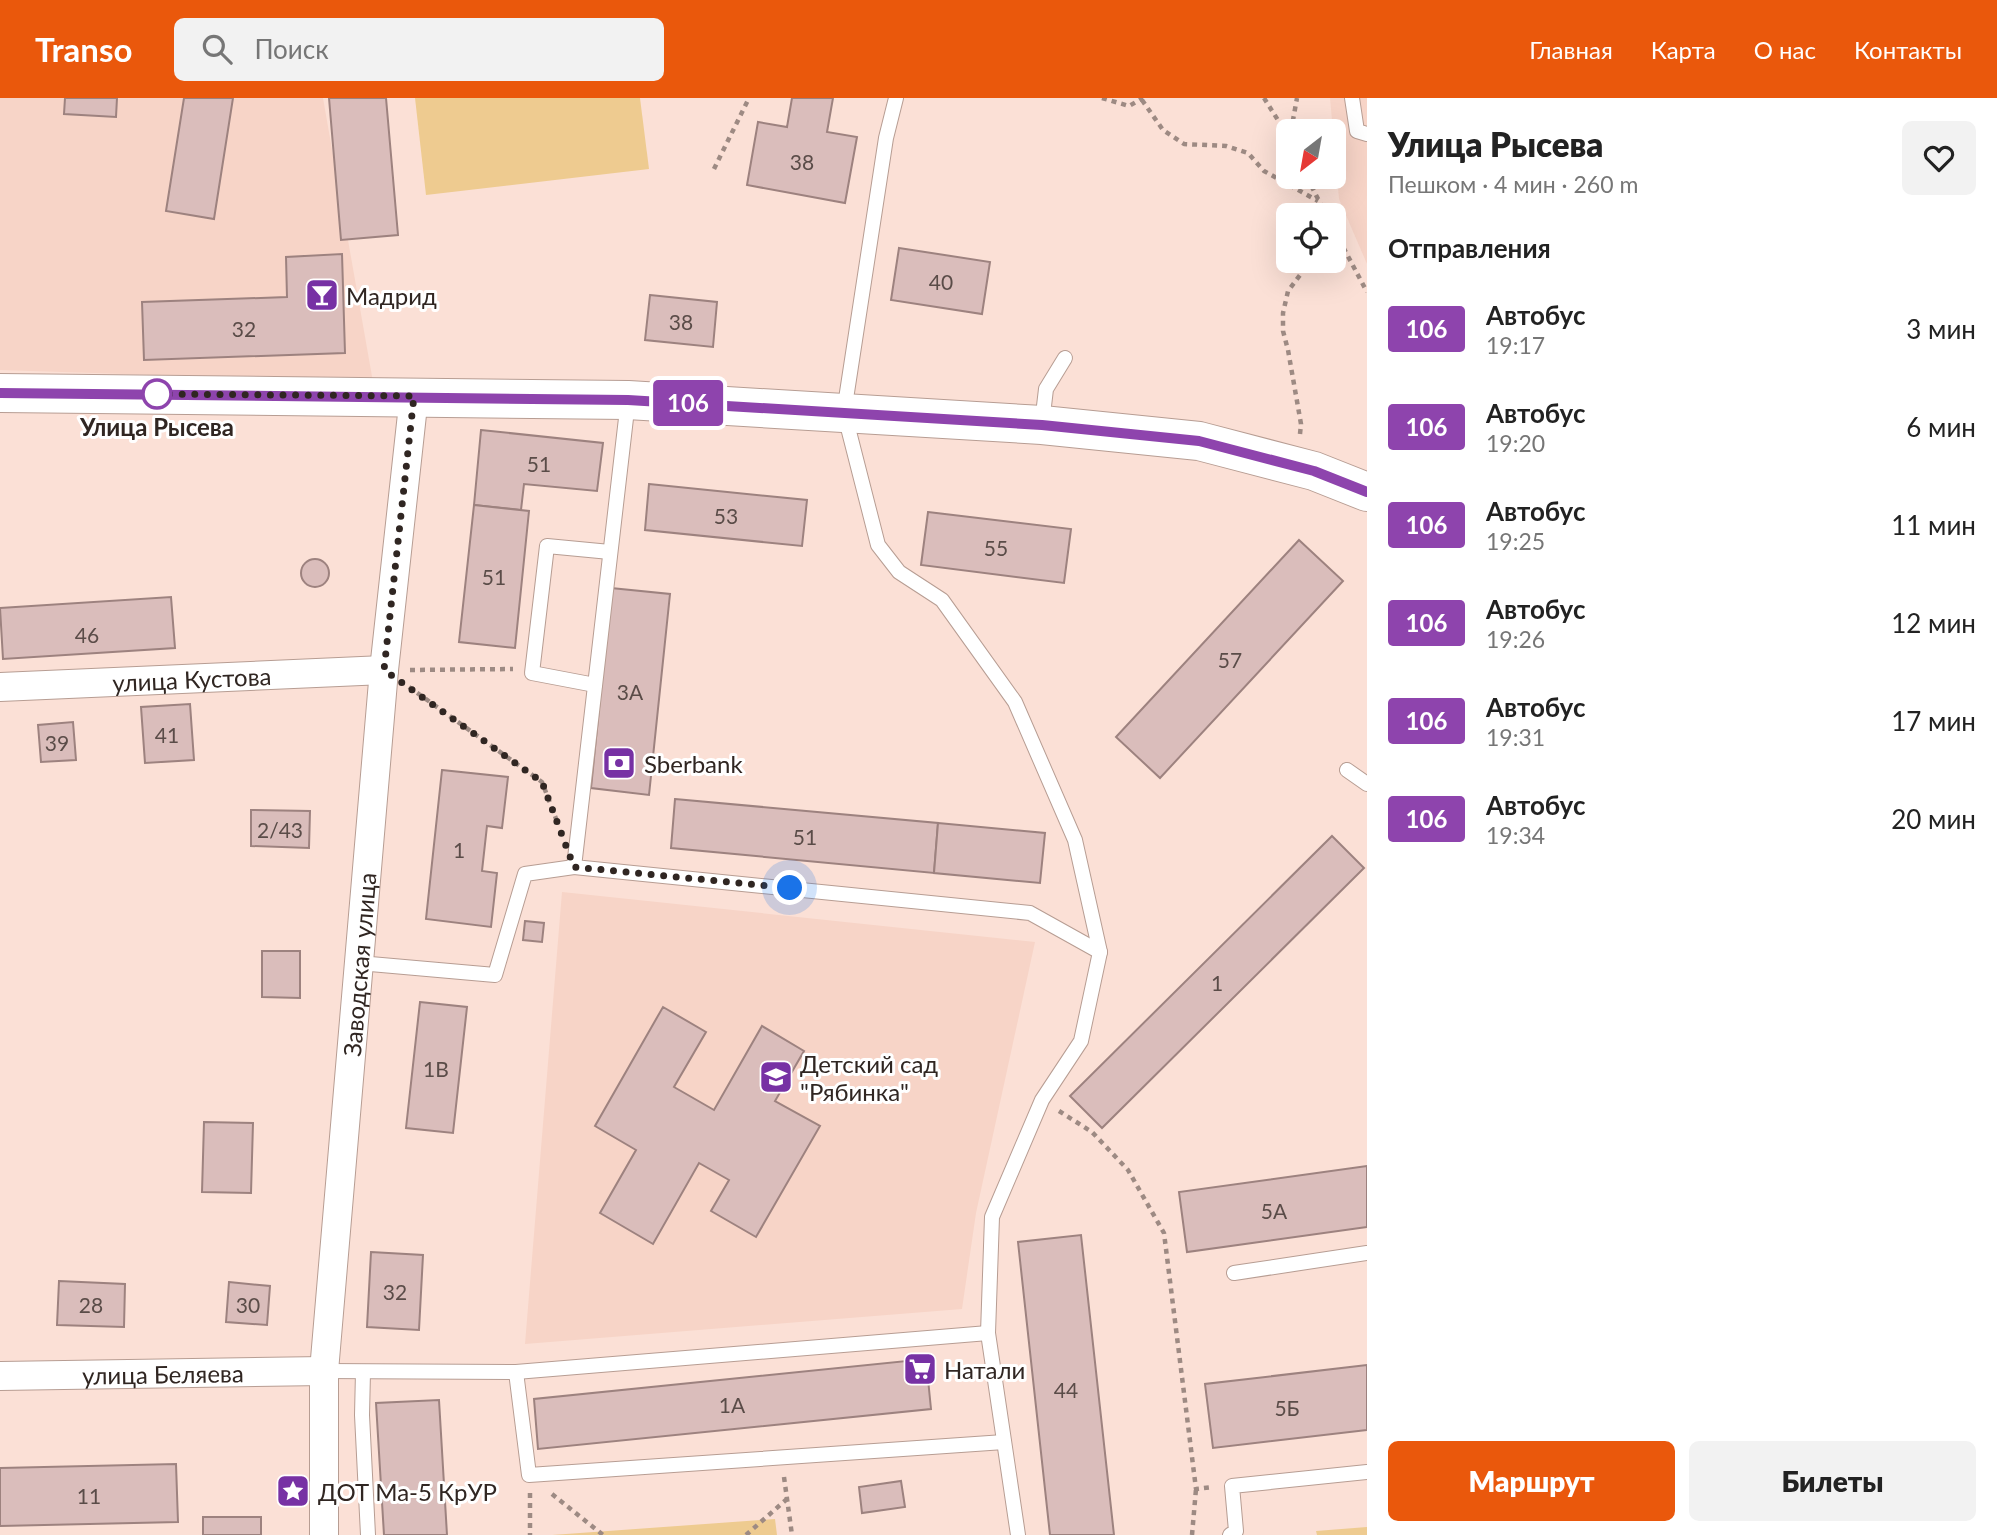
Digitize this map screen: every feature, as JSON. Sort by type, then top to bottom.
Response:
[{"type":"main road","points":[[0,393],[628,400],[1042,425],[1199,441],[1296,466],[1367,492]]},
{"type":"street","name":"Заводская улица","points":[[324,1535],[324,1371],[384,670],[414,396]]},
{"type":"street","name":"улица Кустова","points":[[0,687],[384,670]]},
{"type":"street","name":"улица Беляева","points":[[0,1376],[324,1371]]},
{"type":"lane","points":[[896,98],[886,138],[844,412],[878,545],[898,572],[942,600],[1015,702],[1075,840],[1100,952],[1081,1041],[1042,1100],[992,1217],[988,1333],[1018,1535]]},
{"type":"lane","points":[[1352,98],[1357,131],[1367,134]]},
{"type":"lane","points":[[1042,425],[1046,389],[1065,358]]},
{"type":"lane","points":[[574,867],[628,400]]},
{"type":"lane","points":[[595,685],[532,673],[547,546],[610,552]]},
{"type":"lane","points":[[1347,770],[1367,784]]},
{"type":"lane","points":[[359,963],[495,975],[525,874],[574,867],[1030,913],[1100,952]]},
{"type":"lane","points":[[1234,1273],[1367,1253]]},
{"type":"lane","points":[[324,1371],[516,1372],[988,1333]]},
{"type":"lane","points":[[363,1372],[362,1415],[368,1535]]},
{"type":"lane","points":[[516,1372],[529,1475],[1004,1442]]},
{"type":"lane","points":[[1230,1535],[1236,1531],[1232,1486],[1367,1472]]},
{"type":"path","points":[[714,169],[749,98]]},
{"type":"path","points":[[1102,98],[1129,106],[1143,99],[1163,130],[1184,144],[1226,146],[1248,153],[1265,172],[1318,201]]},
{"type":"path","points":[[1264,98],[1277,119]]},
{"type":"path","points":[[1293,119],[1297,98]]},
{"type":"path","points":[[1312,189],[1318,201]]},
{"type":"path","points":[[1346,253],[1367,292]]},
{"type":"path","points":[[1296,466],[1301,424],[1283,331],[1283,313],[1288,291],[1301,273]]},
{"type":"path","points":[[384,670],[533,669]]},
{"type":"path","points":[[384,670],[542,782],[574,867]]},
{"type":"path","points":[[1042,1100],[1092,1132],[1128,1170],[1164,1233],[1196,1489],[1192,1535]]},
{"type":"path","points":[[782,1457],[792,1535]]},
{"type":"path","points":[[529,1475],[530,1535]]},
{"type":"path","points":[[529,1475],[604,1535]]},
{"type":"path","points":[[1196,1489],[1232,1486]]},
{"type":"path","points":[[746,1535],[787,1499]]},
{"type":"shaded area","points":[[0,98],[323,98],[373,382],[0,370]]},
{"type":"shaded area","points":[[415,98],[640,98],[649,169],[426,195]]},
{"type":"shaded area","points":[[1330,98],[1367,98],[1367,264],[1346,215],[1346,203],[1341,203],[1339,199],[1338,189],[1346,189],[1346,119],[1332,119]]},
{"type":"shaded area","name":"Детский сад \"Рябинка\"","points":[[562,892],[1035,942],[976,1213],[962,1309],[525,1344]]},
{"type":"shaded area","points":[[775,1519],[777,1535],[552,1535]]},
{"type":"shaded area","points":[[1367,1527],[1367,1535],[1317,1535],[1316,1531]]},
{"type":"building","points":[[65,98],[117,98],[116,117],[64,114]]},
{"type":"building","points":[[184,98],[233,98],[214,219],[166,211]]},
{"type":"building","points":[[329,98],[386,98],[398,235],[341,240]]},
{"type":"building","points":[[792,98],[833,98],[827,132],[857,137],[845,203],[747,185],[758,122],[787,127]]},
{"type":"building","points":[[899,248],[990,262],[982,314],[891,300]]},
{"type":"building","points":[[342,254],[345,353],[144,360],[142,302],[287,297],[286,257]]},
{"type":"building","points":[[650,295],[717,302],[713,347],[645,340]]},
{"type":"building","points":[[481,430],[603,443],[597,491],[524,484],[521,510],[474,505]]},
{"type":"building","points":[[649,484],[807,500],[802,546],[645,530]]},
{"type":"building","points":[[474,505],[529,511],[515,648],[459,642]]},
{"type":"building","points":[[928,512],[1071,529],[1064,583],[921,565]]},
{"type":"building","points":[[1299,540],[1343,581],[1160,778],[1116,737]]},
{"type":"building","points":[[315,559],[325,563],[329,573],[325,583],[315,587],[305,583],[301,573],[305,563]]},
{"type":"building","points":[[611,588],[670,594],[649,795],[591,788]]},
{"type":"building","points":[[171,597],[175,648],[3,659],[0,608]]},
{"type":"building","points":[[190,704],[194,760],[145,763],[141,707]]},
{"type":"building","points":[[73,722],[76,760],[41,762],[38,725]]},
{"type":"building","points":[[442,770],[508,777],[502,828],[487,826],[482,871],[497,873],[491,927],[426,919]]},
{"type":"building","points":[[675,799],[938,823],[934,873],[671,848]]},
{"type":"building","points":[[251,810],[310,811],[309,848],[251,846]]},
{"type":"building","points":[[938,823],[1045,833],[1040,883],[934,873]]},
{"type":"building","points":[[1332,836],[1364,868],[1102,1128],[1070,1096]]},
{"type":"building","points":[[525,921],[544,923],[542,942],[523,940]]},
{"type":"building","points":[[262,951],[300,951],[300,998],[262,997]]},
{"type":"building","points":[[420,1002],[467,1007],[453,1133],[406,1128]]},
{"type":"building","points":[[663,1007],[706,1032],[674,1087],[714,1110],[762,1026],[804,1051],[775,1101],[820,1126],[756,1237],[711,1211],[729,1180],[699,1163],[653,1244],[600,1213],[636,1150],[595,1126]]},
{"type":"building","points":[[204,1122],[253,1123],[251,1193],[202,1192]]},
{"type":"building","points":[[1367,1166],[1367,1227],[1187,1252],[1179,1192]]},
{"type":"building","points":[[1081,1235],[1114,1535],[1050,1535],[1018,1242]]},
{"type":"building","points":[[371,1252],[423,1255],[419,1330],[367,1327]]},
{"type":"building","points":[[59,1281],[125,1284],[124,1327],[57,1325]]},
{"type":"building","points":[[229,1282],[270,1286],[267,1325],[226,1322]]},
{"type":"building","points":[[926,1359],[931,1409],[538,1449],[534,1399]]},
{"type":"building","points":[[1367,1365],[1367,1430],[1213,1448],[1205,1384]]},
{"type":"building","points":[[439,1400],[447,1535],[384,1535],[376,1403]]},
{"type":"building","points":[[176,1464],[178,1522],[0,1526],[0,1468]]},
{"type":"building","points":[[901,1481],[905,1507],[862,1513],[859,1487]]},
{"type":"building","points":[[203,1517],[261,1517],[261,1535],[203,1535]]},
{"type":"bus line","name":"106","points":[[0,393],[628,400],[1042,425],[1199,441],[1314,471],[1367,492]]},
{"type":"place","name":"Мадрид","points":[[322,295]]},
{"type":"place","name":"Улица Рысева","points":[[157,394]]},
{"type":"place","name":"Sberbank","points":[[619,763]]},
{"type":"place","name":"Детский сад \"Рябинка\"","points":[[776,1077]]},
{"type":"place","name":"Натали","points":[[920,1369]]},
{"type":"place","name":"ДОТ Ма-5 КрУР","points":[[293,1491]]},
{"type":"route","points":[[157,394],[414,396],[384,670],[542,782],[574,867],[790,888]]}]
